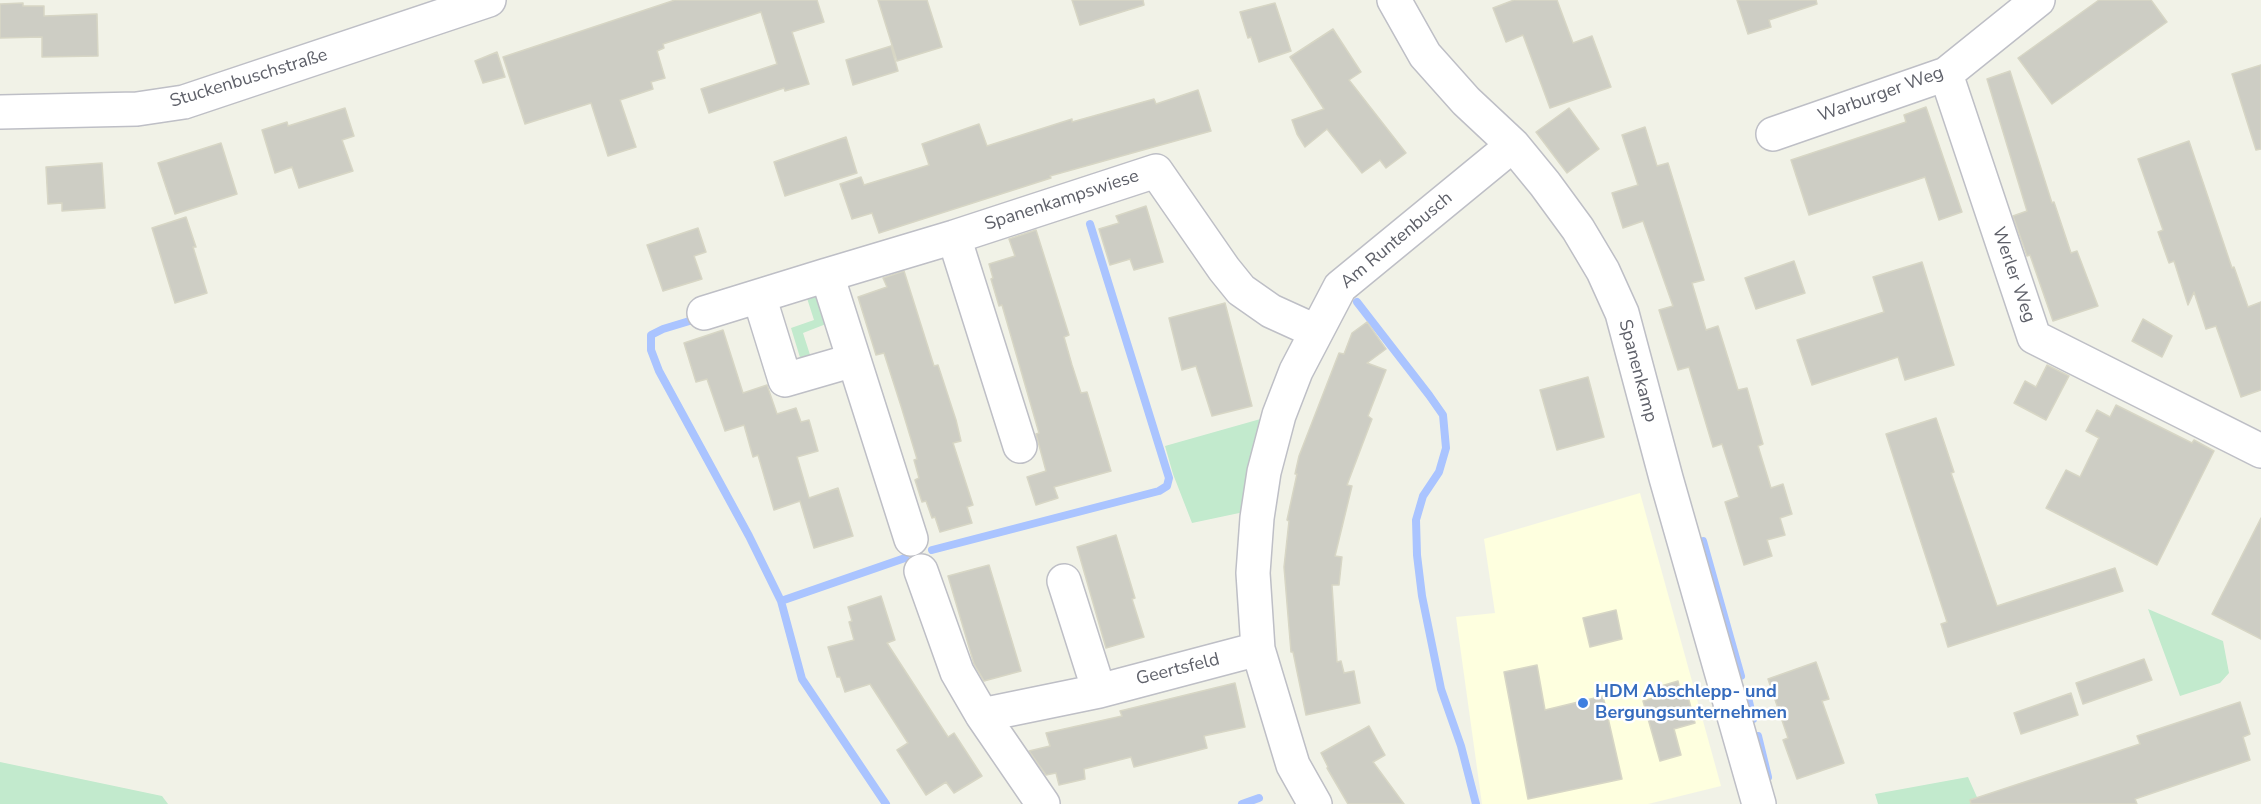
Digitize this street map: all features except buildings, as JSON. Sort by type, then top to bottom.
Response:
[{"type":"street","name":"Stuckenbuschstraße","points":[[0,112],[137,109],[184,102],[489,0]]},
{"type":"street","name":"Spanenkamp","points":[[1394,0],[1425,55],[1466,101],[1513,145],[1578,229],[1603,272],[1622,313],[1666,478],[1759,804]]},
{"type":"street","name":"Warburger Weg","points":[[1773,134],[1946,74],[2038,0]]},
{"type":"street","name":"Werler Weg","points":[[1946,74],[2034,337],[2261,451]]},
{"type":"street","name":"Am Runtenbusch","points":[[1315,804],[1293,765],[1258,650],[1254,573],[1257,518],[1264,472],[1279,415],[1315,331],[1340,287],[1513,145]]},
{"type":"street","name":"Spanenkampswiese","points":[[704,313],[954,237],[1156,171],[1224,269],[1242,290],[1271,311],[1315,331]]},
{"type":"street","points":[[954,237],[1020,446]]},
{"type":"street","points":[[826,275],[911,539]]},
{"type":"street","points":[[759,296],[785,380],[854,360]]},
{"type":"street","points":[[921,571],[957,672],[982,715],[1043,804]]},
{"type":"street","points":[[1064,581],[1099,690]]},
{"type":"street","name":"Geertsfeld","points":[[982,715],[1099,690],[1258,650]]},
{"type":"shaded area","points":[[814,289],[826,324],[803,333],[812,361],[802,364],[791,328],[814,320],[805,292]]},
{"type":"shaded area","points":[[1264,418],[1244,512],[1192,523],[1165,446]]},
{"type":"shaded area","points":[[1640,493],[1721,786],[1648,804],[1482,804],[1456,617],[1495,613],[1484,539]]},
{"type":"shaded area","points":[[2148,609],[2223,641],[2229,673],[2220,683],[2180,696]]},
{"type":"shaded area","points":[[0,762],[162,796],[168,804],[0,804]]},
{"type":"shaded area","points":[[1968,777],[1980,804],[1878,804],[1875,794]]},
{"type":"waterway","points":[[932,550],[1159,491],[1167,486],[1169,478],[1090,224]]},
{"type":"waterway","points":[[1357,302],[1443,415],[1446,448],[1439,472],[1423,496],[1416,520],[1417,555],[1422,596],[1441,689],[1461,746],[1476,804]]},
{"type":"waterway","points":[[696,319],[651,335],[651,350],[659,371],[749,536],[781,601]]},
{"type":"waterway","points":[[1703,541],[1741,676]]},
{"type":"waterway","points":[[886,804],[802,679],[781,601],[905,558]]},
{"type":"waterway","points":[[1747,693],[1753,719]]},
{"type":"waterway","points":[[1758,736],[1768,777]]},
{"type":"waterway","points":[[1242,804],[1259,798]]},
{"type":"place","name":"HDM Abschlepp- und Bergungsunternehmen","points":[[1583,703]]}]
